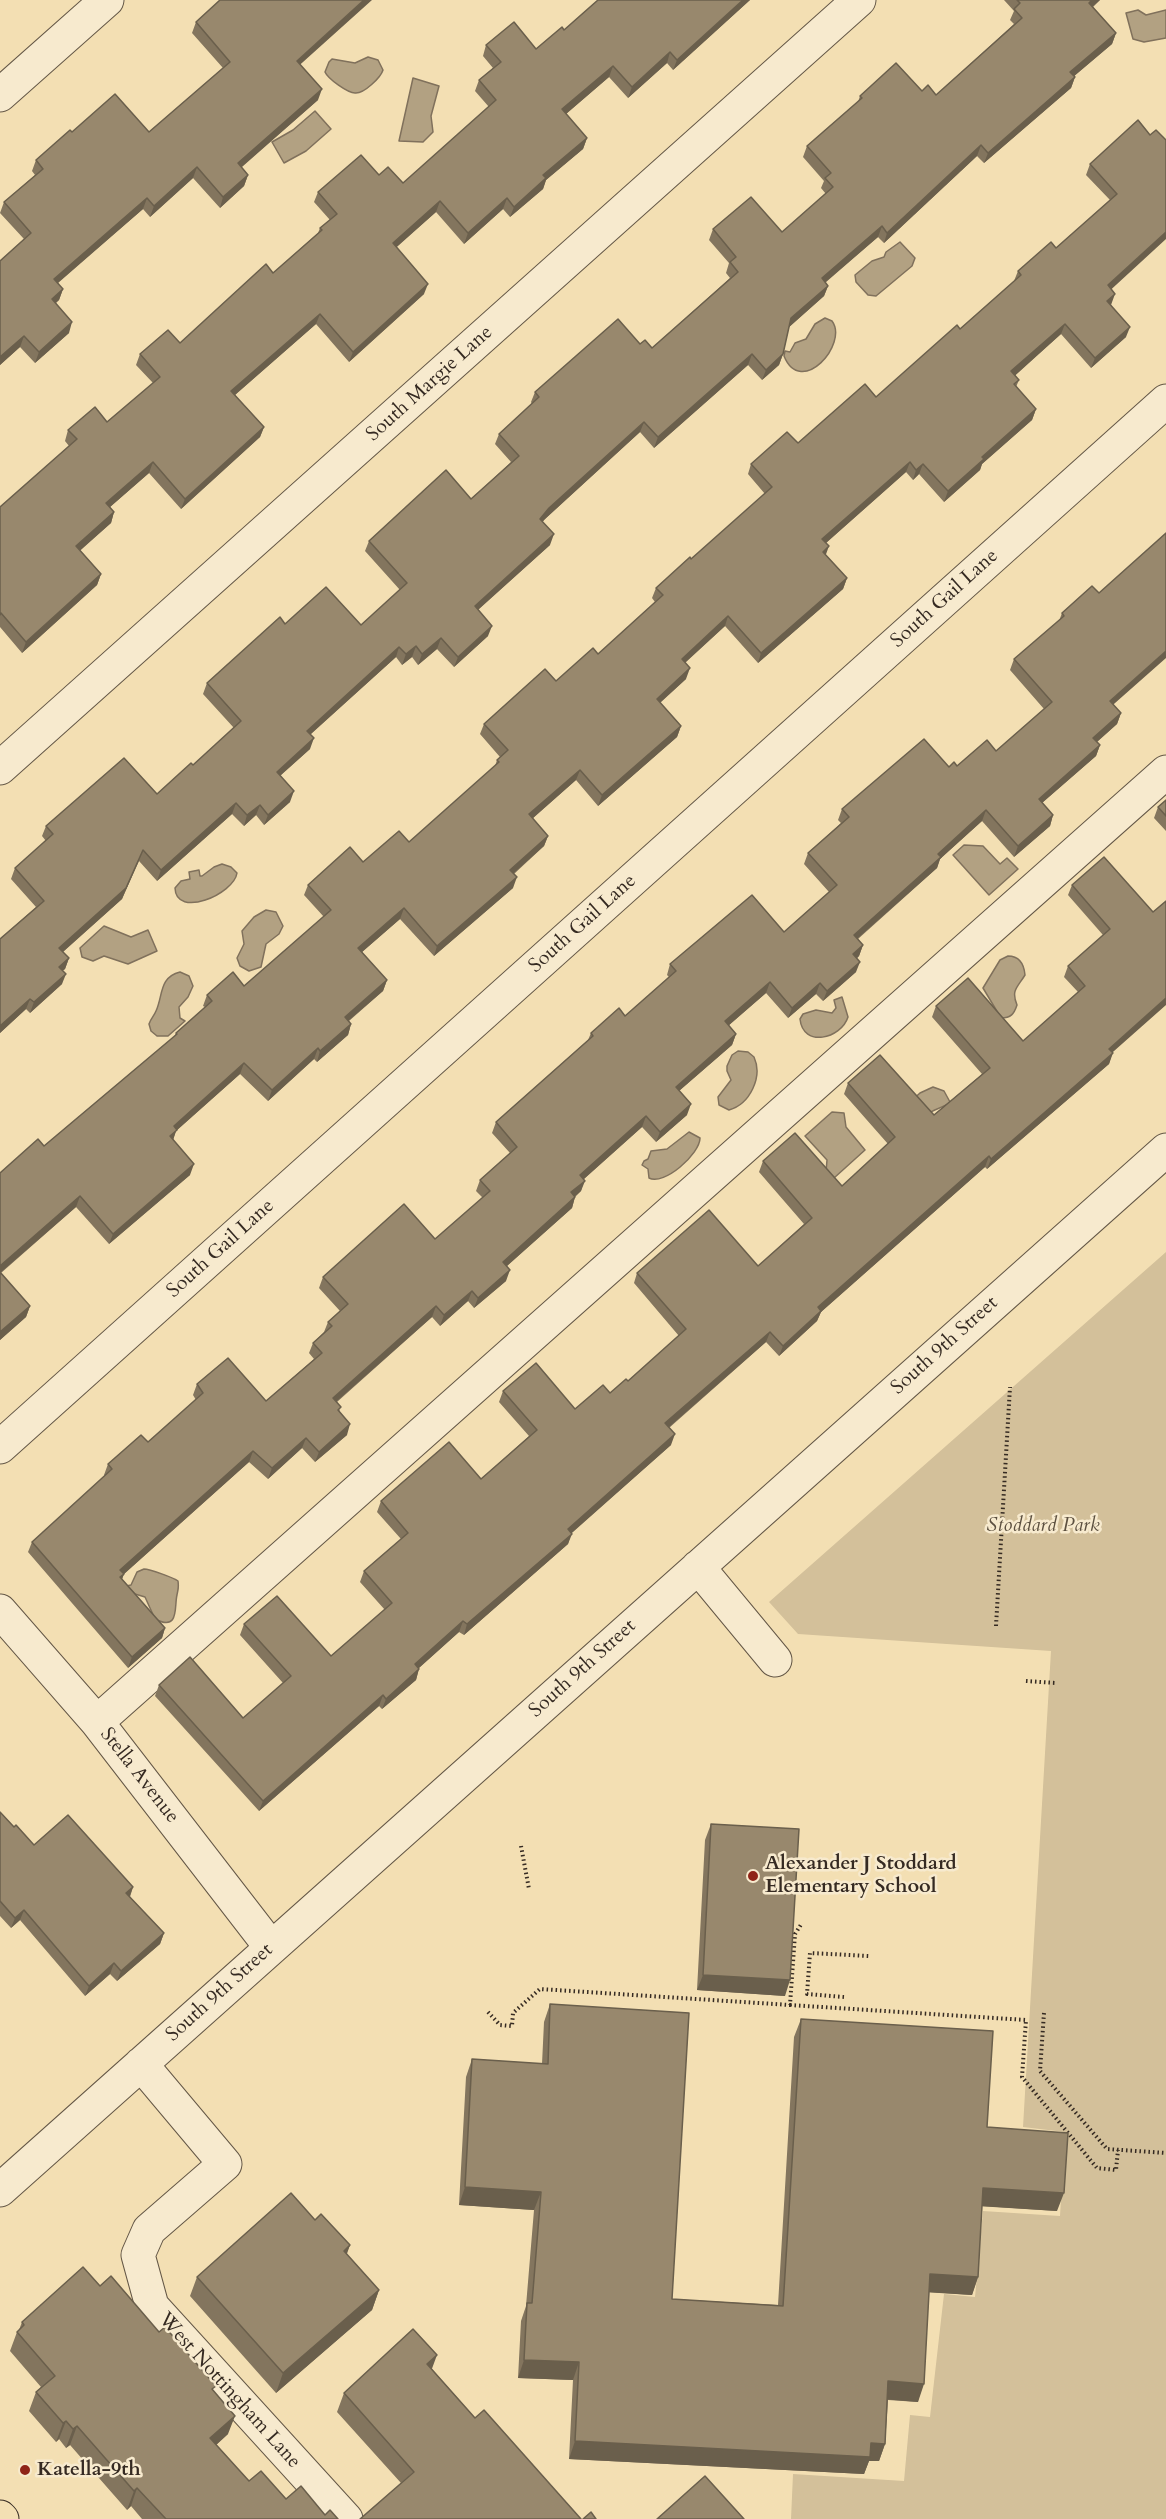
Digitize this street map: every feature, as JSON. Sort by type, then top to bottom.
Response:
[{"type":"street","points":[[0,95],[107,0]]},
{"type":"street","name":"South Margie Lane","points":[[0,768],[859,0]]},
{"type":"street","name":"South Gail Lane","points":[[0,1448],[1166,401]]},
{"type":"street","points":[[97,1722],[1166,772]]},
{"type":"street","name":"South 9th Street","points":[[0,2190],[1166,1150]]},
{"type":"street","points":[[698,1567],[775,1660]]},
{"type":"street","name":"Stella Avenue","points":[[0,1611],[97,1722],[270,1947]]},
{"type":"street","name":"West Nottingham Lane","points":[[141,2064],[225,2164],[149,2230],[138,2255],[152,2306],[346,2519]]},
{"type":"path","points":[[996,1626],[1010,1387]]},
{"type":"path","points":[[1026,1682],[1056,1683]]},
{"type":"path","points":[[521,1846],[529,1889]]},
{"type":"path","points":[[790,2005],[795,1934],[802,1923]]},
{"type":"path","points":[[844,1997],[807,1994],[810,1953],[869,1956]]},
{"type":"path","points":[[488,2012],[500,2025],[512,2026],[513,2013],[540,1989],[1026,2019],[1022,2077],[1097,2168],[1116,2170],[1118,2150]]},
{"type":"path","points":[[1044,2013],[1040,2071],[1107,2149],[1166,2153]]},
{"type":"green space","name":"Stoddard Park","points":[[1166,1252],[1166,2519],[791,2519],[793,2474],[904,2481],[910,2415],[930,2417],[944,2294],[975,2297],[983,2211],[1060,2216],[1065,2132],[1023,2127],[1051,1651],[798,1634],[769,1602]]},
{"type":"shaded area","points":[[1138,10],[1146,15],[1166,10],[1166,38],[1144,42],[1133,39],[1126,13]]},
{"type":"shaded area","points":[[368,57],[378,60],[383,70],[372,84],[359,93],[343,88],[325,72],[332,59],[355,63]]},
{"type":"shaded area","points":[[413,78],[439,86],[431,116],[433,132],[423,142],[399,141]]},
{"type":"shaded area","points":[[315,111],[331,129],[306,151],[284,163],[272,142],[293,130]]},
{"type":"shaded area","points":[[900,242],[915,258],[912,266],[876,296],[868,295],[856,282],[855,275],[872,261],[884,257],[886,252]]},
{"type":"shaded area","points":[[825,318],[832,321],[836,331],[829,353],[821,363],[811,369],[801,371],[792,367],[784,356],[785,351],[790,352],[795,343],[806,339],[815,324]]},
{"type":"shaded area","points":[[964,845],[983,846],[1000,864],[1007,858],[1018,869],[989,895],[953,855]]},
{"type":"shaded area","points":[[222,864],[231,867],[237,873],[234,881],[226,889],[205,900],[194,902],[185,902],[178,897],[175,888],[181,881],[190,879],[189,872],[199,870],[202,876]]},
{"type":"shaded area","points":[[266,910],[276,912],[283,926],[279,934],[266,944],[261,967],[249,971],[240,966],[237,958],[244,944],[242,931],[254,917]]},
{"type":"shaded area","points":[[104,926],[131,937],[148,930],[157,951],[128,964],[104,956],[93,961],[82,957],[80,948]]},
{"type":"shaded area","points":[[1008,956],[1016,957],[1021,961],[1025,975],[1015,992],[1017,1005],[1015,1011],[1010,1016],[1001,1018],[983,988],[1000,960]]},
{"type":"shaded area","points":[[180,972],[189,976],[193,986],[188,997],[179,1007],[180,1018],[185,1021],[168,1036],[157,1036],[151,1031],[149,1024],[165,983],[173,974]]},
{"type":"shaded area","points":[[842,997],[848,1017],[844,1025],[831,1035],[815,1037],[808,1034],[800,1019],[803,1014],[816,1010],[832,1013],[836,1008],[834,1000]]},
{"type":"shaded area","points":[[738,1051],[748,1052],[754,1057],[756,1081],[749,1096],[729,1110],[719,1105],[718,1097],[731,1080],[727,1066],[732,1055]]},
{"type":"shaded area","points":[[933,1087],[944,1091],[950,1102],[925,1116],[909,1103],[920,1093]]},
{"type":"shaded area","points":[[832,1112],[844,1113],[846,1127],[865,1150],[834,1178],[826,1172],[827,1160],[805,1136]]},
{"type":"shaded area","points":[[689,1132],[700,1138],[688,1160],[672,1173],[655,1179],[649,1178],[648,1169],[642,1165],[648,1159],[651,1151],[667,1149]]},
{"type":"shaded area","points":[[144,1569],[178,1581],[174,1616],[169,1622],[155,1619],[145,1597],[135,1594],[126,1586],[131,1585],[137,1572]]},
{"type":"building","points":[[220,0],[364,0],[297,61],[322,89],[238,163],[248,175],[223,197],[197,167],[154,206],[147,198],[54,279],[63,289],[52,299],[72,322],[39,352],[24,336],[0,357],[0,261],[31,233],[4,202],[43,169],[36,160],[115,94],[149,132],[230,62],[196,22]]},
{"type":"building","points":[[598,0],[743,0],[677,60],[670,52],[632,87],[613,66],[562,109],[587,138],[543,175],[546,178],[514,207],[507,198],[468,233],[440,201],[393,243],[428,284],[353,352],[320,314],[231,391],[264,427],[185,499],[153,462],[106,503],[114,512],[76,546],[101,574],[26,642],[1,613],[0,615],[0,507],[77,439],[68,430],[95,407],[107,422],[160,377],[140,354],[168,330],[180,343],[266,264],[273,273],[322,230],[320,228],[337,214],[318,192],[361,155],[379,175],[388,167],[403,183],[496,100],[479,80],[501,62],[486,45],[514,22],[536,49],[562,27],[564,30]]},
{"type":"building","points":[[1017,0],[1092,0],[1089,3],[1116,33],[1070,72],[1075,77],[988,153],[981,145],[887,233],[882,226],[822,278],[828,286],[791,318],[783,354],[766,370],[752,354],[658,437],[644,422],[549,508],[540,519],[554,534],[475,606],[492,626],[458,657],[441,638],[422,654],[416,646],[406,654],[399,647],[307,731],[314,738],[277,772],[294,791],[268,815],[260,805],[247,815],[236,803],[161,870],[143,850],[126,888],[59,948],[69,958],[59,967],[66,974],[34,1002],[30,999],[0,1026],[0,939],[44,901],[15,868],[53,834],[46,826],[124,758],[157,794],[191,763],[193,765],[241,721],[207,683],[280,617],[285,624],[326,587],[361,625],[407,583],[369,541],[446,470],[471,499],[519,456],[499,434],[539,397],[535,392],[618,319],[640,344],[645,340],[652,348],[738,272],[730,262],[736,257],[713,229],[751,197],[782,232],[833,187],[825,178],[831,173],[807,146],[862,98],[860,96],[896,63],[922,91],[928,85],[936,95],[1022,18],[1014,9],[1020,3]]},
{"type":"building","points":[[1138,120],[1150,135],[1156,130],[1166,140],[1166,232],[1108,285],[1115,294],[1107,301],[1130,327],[1095,358],[1065,324],[1011,371],[1019,380],[1014,384],[1036,409],[948,491],[923,464],[916,470],[910,462],[822,539],[829,546],[823,552],[847,578],[761,653],[728,616],[682,659],[690,668],[657,699],[681,726],[602,795],[580,770],[529,814],[548,836],[510,870],[517,877],[437,946],[404,908],[358,948],[387,980],[345,1017],[351,1024],[320,1051],[318,1048],[272,1090],[244,1063],[174,1126],[177,1130],[170,1136],[194,1164],[113,1234],[80,1196],[0,1266],[0,1173],[38,1139],[44,1146],[177,1034],[212,1001],[207,995],[233,972],[244,986],[331,910],[308,885],[350,847],[363,862],[399,831],[409,842],[499,762],[497,760],[508,750],[484,724],[545,669],[556,681],[593,648],[598,654],[663,595],[656,588],[772,487],[751,464],[787,432],[798,443],[865,384],[876,397],[957,325],[960,329],[1021,275],[1018,271],[1051,242],[1056,248],[1117,194],[1090,164]]},
{"type":"building","points":[[1166,533],[1166,651],[1110,701],[1121,713],[1093,738],[1100,745],[1039,799],[1053,815],[1018,846],[986,810],[938,854],[941,857],[854,935],[863,945],[853,954],[860,962],[827,991],[820,983],[792,1008],[770,982],[725,1021],[736,1034],[676,1087],[691,1104],[660,1132],[646,1116],[580,1175],[585,1181],[571,1192],[575,1197],[503,1262],[510,1270],[478,1298],[472,1291],[444,1315],[436,1306],[333,1398],[341,1407],[338,1410],[350,1424],[319,1452],[306,1438],[272,1468],[253,1451],[120,1570],[124,1574],[120,1577],[165,1628],[132,1657],[32,1542],[112,1469],[108,1464],[141,1435],[148,1442],[203,1393],[197,1384],[228,1358],[266,1401],[322,1353],[313,1343],[332,1326],[328,1322],[348,1304],[323,1277],[404,1204],[435,1239],[490,1191],[480,1180],[517,1147],[496,1122],[593,1036],[591,1033],[619,1008],[625,1016],[676,971],[670,964],[752,895],[784,932],[837,885],[808,853],[849,817],[842,809],[924,739],[949,767],[954,762],[957,766],[987,740],[996,751],[1052,702],[1014,659],[1064,616],[1062,613],[1092,586],[1099,593]]},
{"type":"building","points":[[1166,800],[1166,816],[1158,807]]},
{"type":"building","points":[[1104,857],[1153,912],[1166,901],[1166,998],[1109,1049],[1113,1053],[991,1159],[989,1156],[818,1307],[821,1311],[783,1346],[770,1332],[665,1423],[675,1434],[568,1529],[572,1534],[467,1624],[463,1621],[415,1664],[419,1669],[386,1699],[383,1695],[263,1801],[159,1685],[190,1657],[243,1718],[291,1676],[244,1624],[277,1596],[331,1656],[392,1603],[364,1571],[408,1533],[381,1501],[449,1442],[481,1479],[537,1430],[503,1391],[536,1363],[575,1409],[603,1385],[610,1393],[626,1379],[628,1381],[686,1329],[637,1273],[709,1210],[758,1266],[812,1218],[763,1161],[795,1133],[842,1186],[895,1137],[848,1083],[880,1055],[934,1115],[990,1068],[936,1006],[968,978],[1023,1041],[1085,986],[1068,966],[1110,929],[1072,885]]},
{"type":"building","points":[[0,1272],[30,1306],[0,1332]]},
{"type":"building","points":[[0,1812],[14,1827],[16,1825],[34,1845],[68,1815],[133,1887],[126,1893],[164,1933],[121,1971],[114,1963],[89,1986],[24,1910],[15,1918],[0,1901]]},
{"type":"building","points":[[711,1824],[799,1829],[790,1980],[703,1975]]},
{"type":"building","points":[[550,2004],[689,2013],[672,2299],[783,2306],[801,2019],[993,2031],[987,2127],[1068,2133],[1064,2193],[983,2188],[978,2277],[930,2274],[924,2384],[888,2381],[885,2444],[871,2443],[870,2457],[575,2441],[579,2362],[524,2360],[527,2303],[532,2303],[541,2192],[465,2187],[472,2059],[548,2064]]},
{"type":"building","points":[[291,2193],[315,2220],[321,2214],[350,2245],[344,2251],[379,2290],[283,2373],[197,2277]]},
{"type":"building","points":[[83,2267],[100,2286],[111,2276],[159,2332],[165,2327],[216,2386],[212,2389],[235,2416],[210,2438],[249,2481],[261,2471],[286,2499],[301,2486],[325,2515],[330,2510],[338,2519],[166,2519],[137,2488],[134,2491],[77,2426],[73,2429],[66,2421],[63,2423],[36,2392],[55,2376],[17,2332],[24,2325],[22,2322]]},
{"type":"building","points":[[413,2329],[437,2355],[427,2364],[475,2418],[484,2410],[581,2519],[360,2519],[414,2472],[344,2393]]},
{"type":"building","points":[[705,2476],[744,2519],[657,2519]]},
{"type":"building","points":[[591,2512],[596,2519],[583,2519]]},
{"type":"place","name":"Alexander J Stoddard Elementary School","points":[[753,1876]]},
{"type":"place","name":"Katella-9th","points":[[25,2470]]}]
